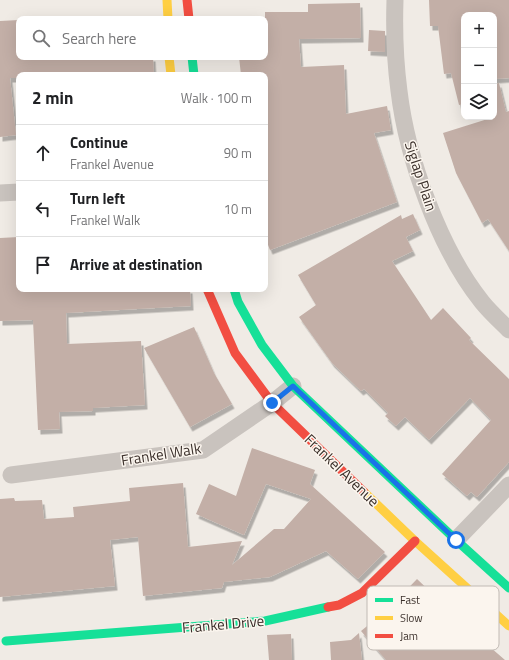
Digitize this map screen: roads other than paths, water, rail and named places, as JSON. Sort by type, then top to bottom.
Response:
[{"type":"street","points":[[167,0],[168,16]]},
{"type":"street","points":[[187,0],[188,16]]},
{"type":"street","name":"Siglap Plain","points":[[395,0],[394,42],[399,92],[407,135],[414,161],[432,212],[454,260],[482,302],[509,330]]},
{"type":"street","points":[[169,60],[171,72]]},
{"type":"street","points":[[192,60],[194,72]]},
{"type":"street","points":[[0,193],[16,192]]},
{"type":"street","name":"Frankel Avenue","points":[[209,292],[235,353],[272,403],[415,541],[465,586]]},
{"type":"street","name":"Frankel Avenue","points":[[235,292],[238,302],[262,345],[293,386],[509,588]]},
{"type":"street","name":"Frankel Walk","points":[[11,475],[202,450],[272,403],[293,386]]},
{"type":"street","points":[[456,540],[509,485]]},
{"type":"street","name":"Frankel Drive","points":[[369,586],[415,541]]},
{"type":"street","name":"Frankel Drive","points":[[6,641],[266,621],[339,606],[362,593],[367,588]]},
{"type":"street","name":"Frankel Avenue","points":[[499,617],[509,626]]}]
